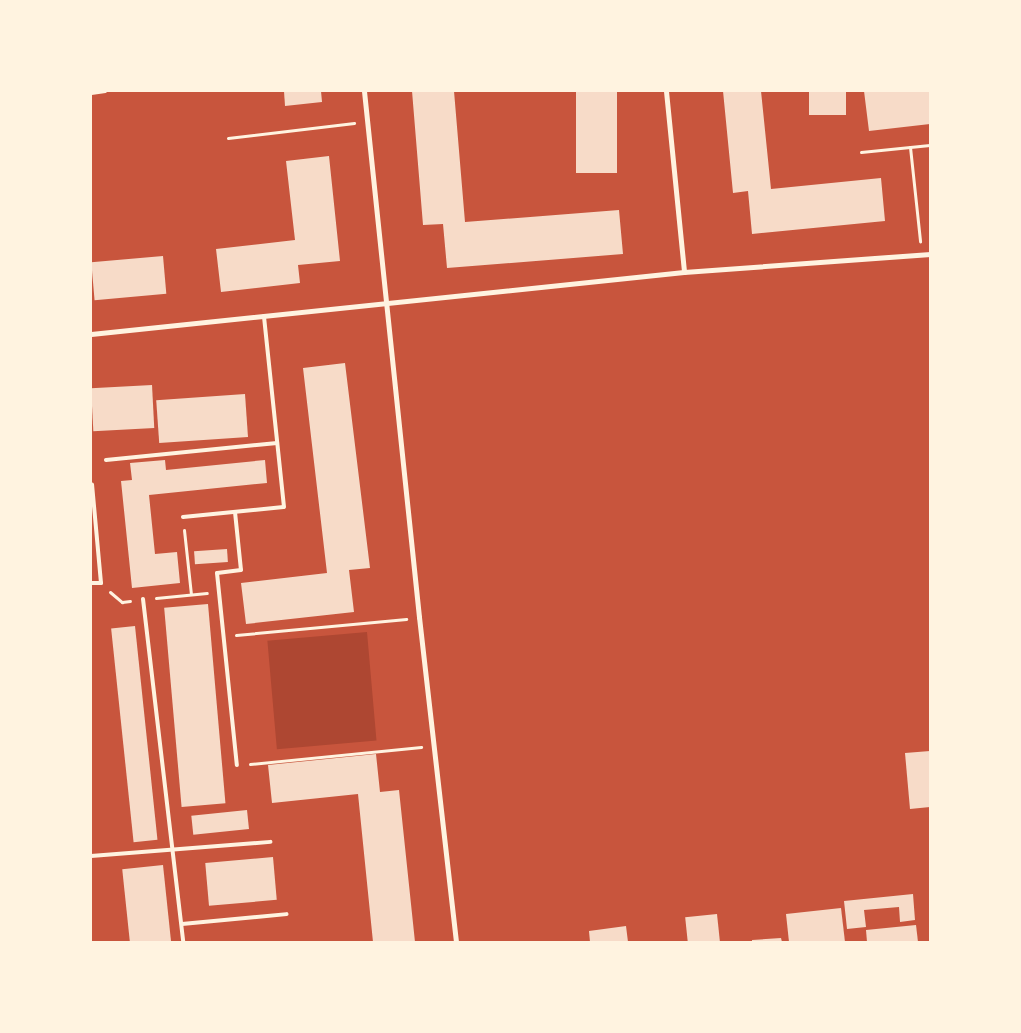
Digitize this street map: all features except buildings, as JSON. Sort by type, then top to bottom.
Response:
[{"type":"street","points":[[364,91],[419,617],[456,942]]},
{"type":"street","points":[[666,91],[684,272]]},
{"type":"street","points":[[91,334],[684,272],[930,254]]},
{"type":"lane","points":[[183,517],[284,507],[264,316]]},
{"type":"lane","points":[[106,460],[277,443]]},
{"type":"lane","points":[[91,584],[101,583],[92,484]]},
{"type":"lane","points":[[235,512],[241,570],[217,573],[237,765]]},
{"type":"lane","points":[[143,599],[174,850],[183,942]]},
{"type":"lane","points":[[91,856],[270,842]]},
{"type":"lane","points":[[182,924],[286,914]]},
{"type":"path","points":[[91,93],[105,91]]},
{"type":"path","points":[[228,138],[367,122]]},
{"type":"path","points":[[861,152],[930,145]]},
{"type":"path","points":[[910,147],[922,254]]},
{"type":"path","points":[[183,517],[191,594]]},
{"type":"path","points":[[101,583],[122,602],[219,591]]},
{"type":"path","points":[[223,636],[419,617]]},
{"type":"path","points":[[237,765],[434,746]]},
{"type":"shaded area","points":[[367,632],[376,741],[277,749],[267,641]]}]
